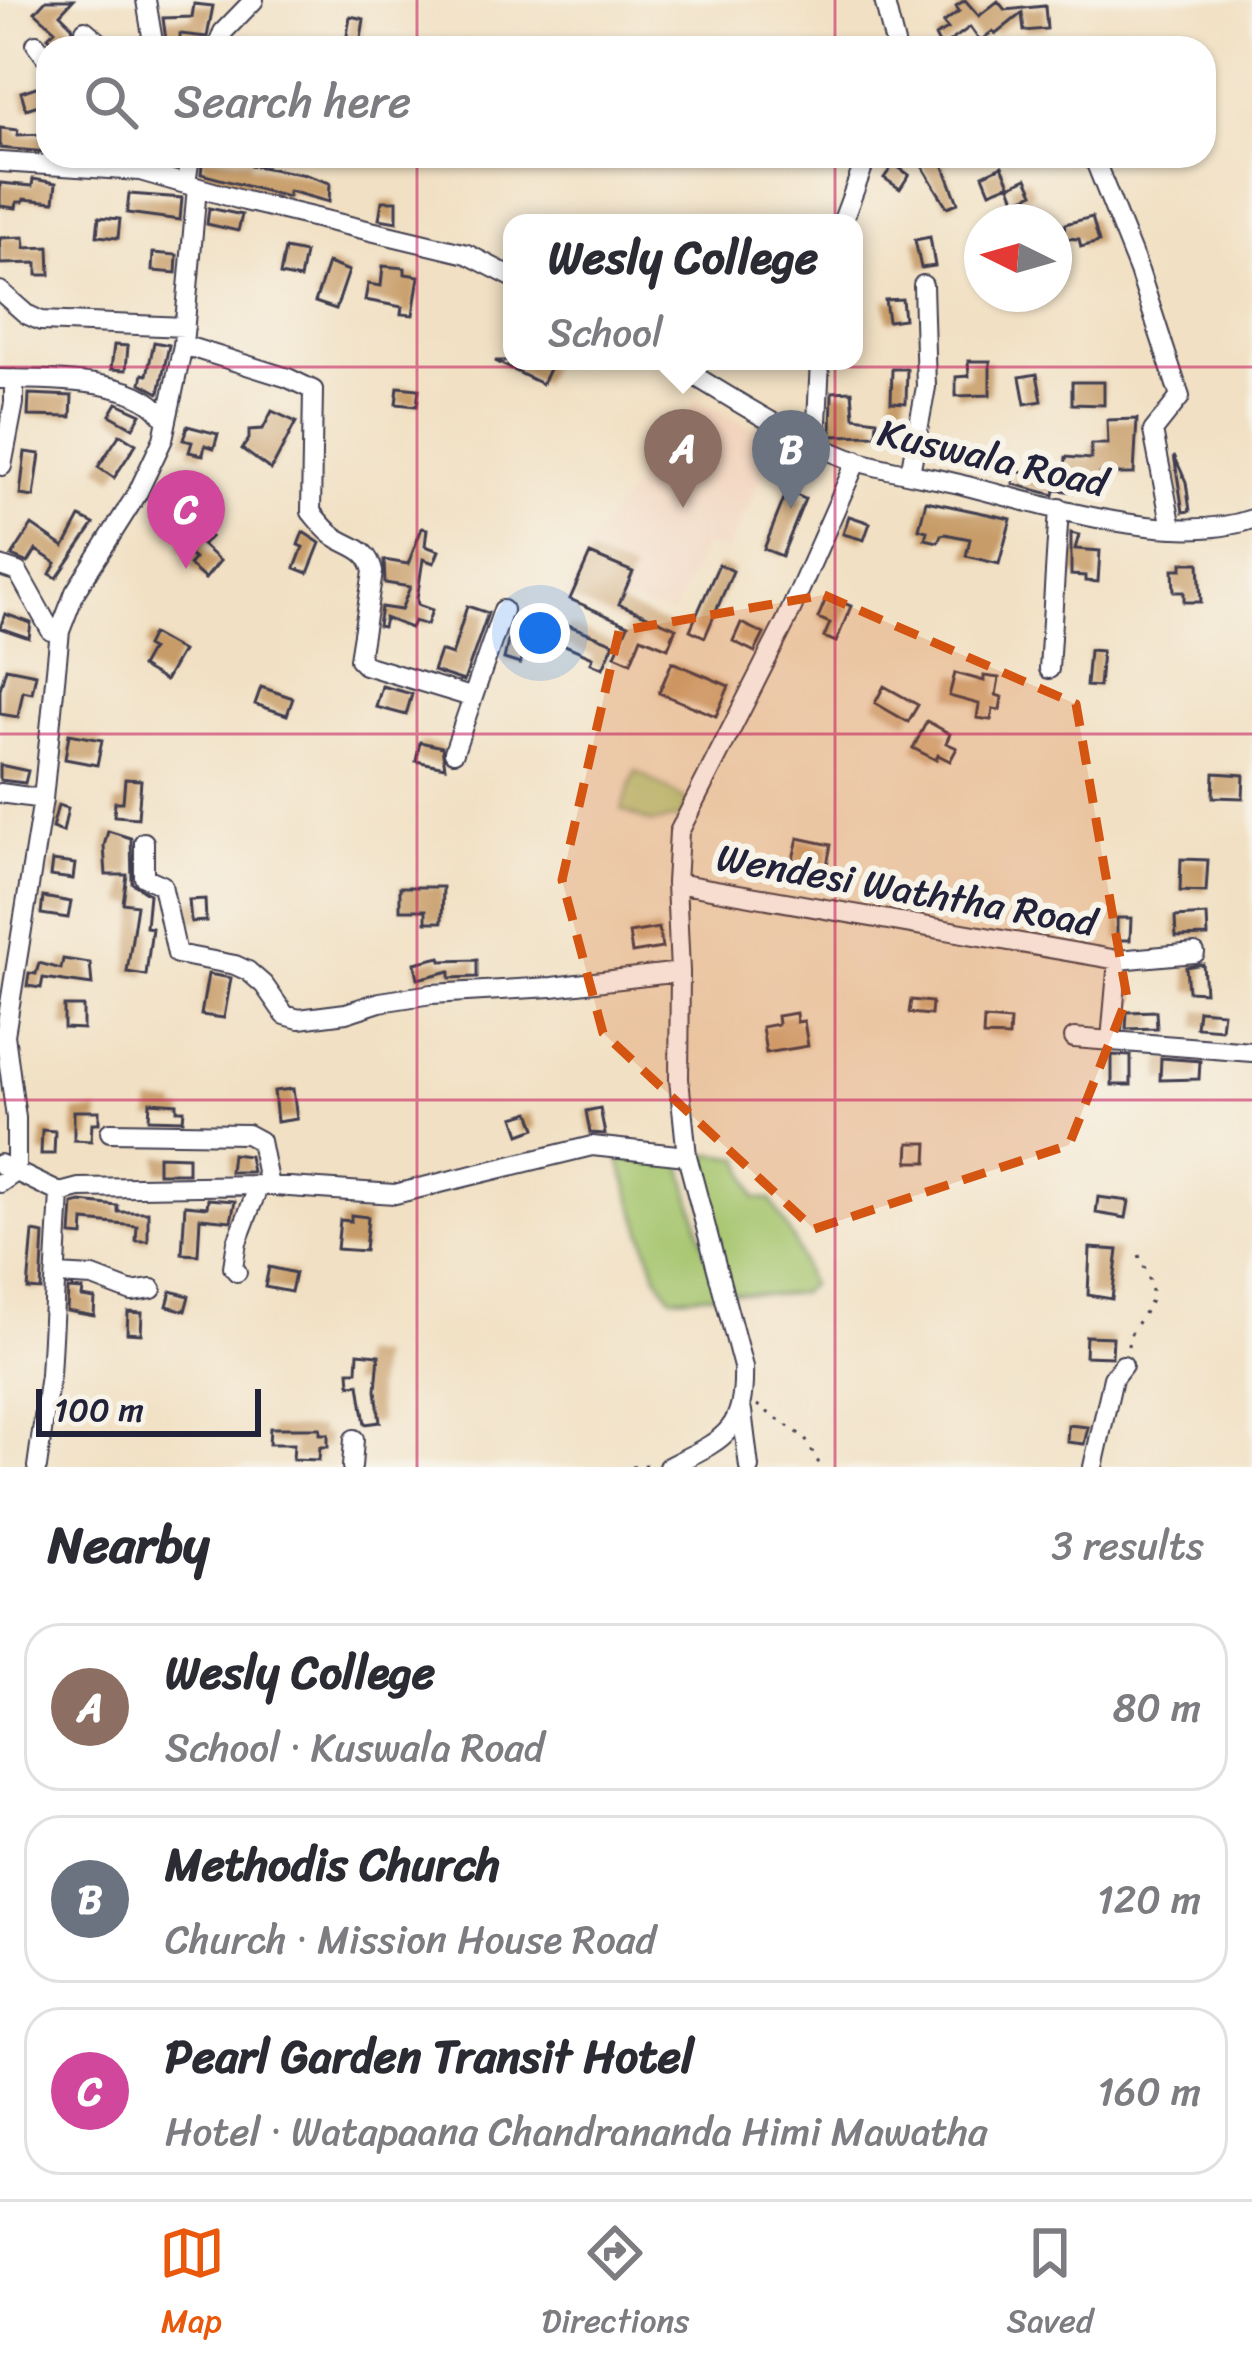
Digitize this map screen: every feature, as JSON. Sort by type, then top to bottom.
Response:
[{"type":"street","points":[[146,0],[152,36]]},
{"type":"street","points":[[222,36],[254,0]]},
{"type":"street","points":[[884,0],[893,36]]},
{"type":"street","points":[[85,30],[92,36]]},
{"type":"street","points":[[0,162],[36,162]]},
{"type":"street","points":[[120,168],[467,254],[503,272]]},
{"type":"street","points":[[191,168],[184,336],[163,439],[137,494],[75,592],[60,631],[43,799],[5,1035],[5,1085],[16,1118],[5,1173],[60,1193],[79,1188],[264,1186],[395,1194],[592,1146],[687,1156]]},
{"type":"street","points":[[845,214],[863,168]]},
{"type":"street","points":[[1098,168],[1139,271],[1180,398],[1153,430],[1172,528]]},
{"type":"street","points":[[910,473],[926,387],[922,285]]},
{"type":"street","points":[[0,291],[41,321],[184,336],[313,391],[311,512],[333,536],[361,549],[374,572],[359,659],[365,665],[472,697]]},
{"type":"street","name":"Kuswala Road","points":[[685,370],[759,415],[857,460],[1059,508],[1172,528],[1252,519]]},
{"type":"street","points":[[816,442],[820,370]]},
{"type":"street","points":[[2,466],[14,403],[7,379],[128,389],[160,408],[166,422]]},
{"type":"street","points":[[749,1467],[743,1367],[687,1156],[679,1078],[679,832],[786,621],[857,460]]},
{"type":"street","points":[[1049,668],[1059,508]]},
{"type":"street","points":[[0,566],[17,572],[51,631],[60,631]]},
{"type":"street","points":[[454,752],[503,610]]},
{"type":"street","points":[[0,793],[43,799]]},
{"type":"street","points":[[144,842],[144,877],[162,885],[177,954],[248,971],[286,1015],[299,1019],[432,994],[552,987],[680,972]]},
{"type":"street","name":"Wendesi Waththa Road","points":[[676,883],[1118,960],[1111,1040]]},
{"type":"street","points":[[1118,960],[1195,952]]},
{"type":"street","points":[[1074,1038],[1252,1052]]},
{"type":"street","points":[[110,1132],[247,1134],[260,1141],[264,1186],[237,1242],[232,1267],[237,1272]]},
{"type":"street","points":[[37,1467],[57,1275],[60,1193]]},
{"type":"street","points":[[57,1275],[93,1277],[131,1292],[152,1288]]},
{"type":"street","points":[[1094,1467],[1113,1378],[1123,1365]]},
{"type":"street","points":[[668,1467],[705,1450],[743,1406]]},
{"type":"street","points":[[352,1467],[354,1439]]},
{"type":"path","points":[[1123,1365],[1130,1330],[1149,1306],[1152,1289],[1138,1253]]},
{"type":"path","points":[[743,1406],[762,1406],[804,1437],[820,1467]]},
{"type":"highlighted area","points":[[824,595],[1076,704],[1127,998],[1069,1145],[814,1229],[603,1033],[562,880],[619,631]]},
{"type":"shaded area","points":[[697,399],[780,442],[727,550],[705,546],[673,614],[629,602],[617,624],[562,600],[591,543]]},
{"type":"green space","points":[[636,771],[688,801],[680,818],[652,823],[621,810]]},
{"type":"green space","points":[[617,1153],[681,1161],[717,1294],[671,1297],[656,1274]]},
{"type":"green space","points":[[692,1156],[741,1158],[755,1198],[771,1200],[794,1241],[810,1285],[800,1293],[725,1292]]},
{"type":"building","points":[[46,0],[73,0],[60,14],[74,36],[49,36],[55,30],[35,12]]},
{"type":"building","points":[[965,0],[979,16],[998,1],[1005,10],[1045,6],[1047,29],[1024,31],[1022,13],[996,34],[976,36],[970,27],[958,36],[935,36],[948,29],[943,23],[959,11],[956,6]]},
{"type":"building","points":[[194,4],[213,6],[207,36],[165,36],[163,18],[192,17]]},
{"type":"building","points":[[350,16],[364,19],[361,36],[347,36]]},
{"type":"building","points":[[36,87],[36,106],[26,109],[21,92]]},
{"type":"building","points":[[0,128],[18,130],[17,135],[36,134],[36,151],[0,148]]},
{"type":"building","points":[[202,168],[267,168],[306,175],[330,183],[329,202],[289,191],[288,197],[201,174]]},
{"type":"building","points":[[891,168],[909,175],[900,189],[884,178]]},
{"type":"building","points":[[923,168],[945,168],[958,203],[947,207]]},
{"type":"building","points":[[1003,168],[1010,184],[990,192],[983,175]]},
{"type":"building","points":[[1027,178],[1034,193],[1016,201],[1010,186]]},
{"type":"building","points":[[33,179],[56,183],[54,202],[24,199],[16,208],[0,206],[0,183],[32,186]]},
{"type":"building","points":[[129,194],[182,198],[180,220],[127,213]]},
{"type":"building","points":[[382,201],[397,201],[397,222],[379,219]]},
{"type":"building","points":[[209,208],[242,215],[238,231],[207,224]]},
{"type":"building","points":[[99,217],[120,219],[118,238],[97,236]]},
{"type":"building","points":[[1092,217],[1099,242],[1081,247],[1079,239],[1072,239],[1072,222]]},
{"type":"building","points":[[24,237],[25,248],[49,247],[50,275],[37,275],[37,263],[0,264],[0,238]]},
{"type":"building","points":[[930,237],[935,266],[921,268],[915,240]]},
{"type":"building","points":[[285,249],[305,253],[300,279],[280,275]]},
{"type":"building","points":[[153,253],[177,255],[176,273],[152,271]]},
{"type":"building","points":[[328,263],[349,271],[336,309],[315,302]]},
{"type":"building","points":[[383,266],[405,268],[405,274],[419,276],[413,315],[401,314],[402,307],[365,300],[368,284],[381,286]]},
{"type":"building","points":[[902,299],[904,319],[888,321],[885,300]]},
{"type":"building","points":[[154,342],[169,345],[159,393],[141,383]]},
{"type":"building","points":[[114,345],[128,346],[126,370],[111,369]]},
{"type":"building","points":[[968,361],[990,361],[990,395],[956,396],[956,377],[969,376]]},
{"type":"building","points":[[892,369],[907,369],[906,403],[891,402]]},
{"type":"building","points":[[513,370],[549,370],[542,384]]},
{"type":"building","points":[[1037,374],[1042,401],[1025,404],[1020,377]]},
{"type":"building","points":[[1072,382],[1104,382],[1104,405],[1072,404]]},
{"type":"building","points":[[398,387],[419,389],[417,406],[396,404]]},
{"type":"building","points":[[852,391],[854,417],[877,420],[876,435],[831,436],[832,392]]},
{"type":"building","points":[[29,394],[72,396],[71,417],[28,416]]},
{"type":"building","points":[[117,403],[141,414],[133,428],[110,415]]},
{"type":"building","points":[[272,411],[296,422],[271,470],[242,449],[249,430],[263,429]]},
{"type":"building","points":[[1137,419],[1134,474],[1100,474],[1102,494],[1055,490],[1054,495],[1013,484],[1015,471],[1029,477],[1064,478],[1066,457],[1091,459],[1091,444],[1108,444],[1107,420]]},
{"type":"building","points":[[187,426],[218,434],[214,448],[205,445],[203,455],[189,452],[192,442],[183,440]]},
{"type":"building","points":[[120,434],[136,444],[114,478],[98,467]]},
{"type":"building","points":[[25,452],[40,454],[34,497],[20,495]]},
{"type":"building","points":[[1174,455],[1186,482],[1190,511],[1183,512]]},
{"type":"building","points":[[787,491],[805,499],[782,556],[764,549]]},
{"type":"building","points":[[926,501],[1011,519],[999,564],[966,556],[970,539],[945,534],[938,542],[925,539],[927,531],[919,529]]},
{"type":"building","points":[[849,516],[870,523],[864,540],[843,534]]},
{"type":"building","points":[[80,517],[94,524],[57,578],[50,574],[56,563],[36,550],[28,563],[12,556],[32,525],[64,547]]},
{"type":"building","points":[[197,526],[210,537],[202,545],[220,561],[205,579],[189,565],[194,559],[179,546]]},
{"type":"building","points":[[422,528],[427,529],[425,546],[439,551],[434,563],[423,559],[417,599],[418,605],[432,610],[427,625],[414,621],[411,628],[385,618],[383,627],[378,626],[381,607],[401,610],[410,587],[385,583],[384,560],[408,564]]},
{"type":"building","points":[[303,532],[320,543],[308,573],[295,568]]},
{"type":"building","points":[[1071,533],[1079,535],[1075,549],[1100,551],[1098,582],[1071,575]]},
{"type":"building","points":[[590,554],[633,572],[619,604],[676,628],[668,648],[641,637],[631,662],[615,655],[628,625],[570,599]]},
{"type":"building","points":[[1182,563],[1199,563],[1201,602],[1184,602],[1184,592],[1174,592],[1173,569],[1182,569]]},
{"type":"building","points":[[719,564],[733,571],[705,637],[690,630]]},
{"type":"building","points":[[827,596],[851,606],[836,642],[824,637],[830,623],[818,618]]},
{"type":"building","points":[[467,606],[488,613],[464,681],[433,671],[440,651],[452,655]]},
{"type":"building","points":[[5,614],[31,623],[29,638],[0,628]]},
{"type":"building","points":[[741,623],[764,634],[755,652],[733,641]]},
{"type":"building","points":[[568,625],[614,643],[603,668],[591,663],[593,657],[560,643]]},
{"type":"building","points":[[511,628],[529,633],[520,664],[504,659]]},
{"type":"building","points":[[152,634],[182,651],[165,681],[141,667],[151,649],[146,646]]},
{"type":"building","points":[[1089,650],[1102,651],[1099,687],[1086,686]]},
{"type":"building","points":[[672,662],[729,686],[716,716],[659,693]]},
{"type":"building","points":[[6,668],[36,674],[32,693],[23,691],[18,717],[0,714]]},
{"type":"building","points":[[955,673],[984,681],[984,676],[999,678],[1000,710],[993,709],[991,720],[977,718],[979,704],[949,696]]},
{"type":"building","points":[[382,686],[412,694],[406,715],[376,707]]},
{"type":"building","points":[[884,686],[918,705],[908,722],[875,703]]},
{"type":"building","points":[[261,687],[293,698],[287,715],[255,704]]},
{"type":"building","points":[[927,721],[950,734],[946,743],[957,748],[950,761],[938,755],[936,760],[913,748]]},
{"type":"building","points":[[69,734],[102,740],[97,765],[65,759]]},
{"type":"building","points":[[420,742],[442,747],[445,767],[416,761]]},
{"type":"building","points":[[0,765],[28,771],[25,783],[0,780]]},
{"type":"building","points":[[1214,773],[1244,775],[1243,798],[1213,797]]},
{"type":"building","points":[[125,779],[141,780],[138,818],[114,816],[115,802],[123,802]]},
{"type":"building","points":[[58,805],[68,808],[63,832],[52,828]]},
{"type":"building","points":[[108,831],[131,838],[132,883],[149,894],[146,927],[152,928],[146,975],[127,972],[137,905],[123,903],[127,875],[106,875]]},
{"type":"building","points":[[798,838],[831,845],[825,875],[791,868]]},
{"type":"building","points":[[1181,859],[1208,860],[1206,892],[1180,891]]},
{"type":"building","points":[[52,861],[75,864],[73,879],[50,876]]},
{"type":"building","points":[[400,887],[443,887],[442,922],[426,922],[426,910],[400,910]]},
{"type":"building","points":[[43,897],[71,902],[68,918],[41,914]]},
{"type":"building","points":[[205,899],[206,921],[191,922],[189,900]]},
{"type":"building","points":[[1207,915],[1208,936],[1176,937],[1175,917]]},
{"type":"building","points":[[1117,918],[1131,918],[1130,940],[1117,940]]},
{"type":"building","points":[[659,928],[662,948],[632,953],[629,933]]},
{"type":"building","points":[[440,957],[441,961],[477,960],[477,977],[450,978],[450,971],[418,979],[415,963]]},
{"type":"building","points":[[63,959],[90,963],[92,985],[43,978],[41,988],[27,986],[29,973],[36,974],[39,963],[61,969]]},
{"type":"building","points":[[1203,964],[1205,992],[1188,991],[1186,967]]},
{"type":"building","points":[[208,974],[231,978],[224,1018],[201,1015]]},
{"type":"building","points":[[911,1000],[932,1002],[931,1015],[909,1013]]},
{"type":"building","points":[[64,1006],[83,1006],[83,1029],[64,1028]]},
{"type":"building","points":[[1198,1010],[1223,1012],[1221,1029],[1196,1027]]},
{"type":"building","points":[[1156,1011],[1157,1028],[1126,1029],[1127,1012]]},
{"type":"building","points":[[796,1013],[797,1022],[804,1021],[808,1046],[766,1053],[762,1027],[778,1024],[777,1016]]},
{"type":"building","points":[[984,1019],[1010,1021],[1009,1037],[983,1036]]},
{"type":"building","points":[[1112,1055],[1131,1056],[1131,1085],[1112,1085]]},
{"type":"building","points":[[1161,1058],[1200,1061],[1199,1079],[1160,1080]]},
{"type":"building","points":[[293,1089],[297,1119],[277,1122],[274,1091]]},
{"type":"building","points":[[150,1102],[177,1104],[177,1110],[184,1110],[183,1120],[149,1119]]},
{"type":"building","points":[[600,1108],[605,1134],[590,1133],[586,1111]]},
{"type":"building","points":[[74,1111],[99,1111],[99,1123],[92,1123],[91,1141],[74,1140]]},
{"type":"building","points":[[530,1112],[536,1128],[520,1134],[514,1117]]},
{"type":"building","points":[[42,1130],[55,1131],[54,1154],[41,1154]]},
{"type":"building","points":[[909,1143],[928,1143],[927,1162],[908,1162]]},
{"type":"building","points":[[232,1154],[249,1156],[252,1172],[230,1172]]},
{"type":"building","points":[[158,1156],[188,1157],[188,1173],[158,1173]]},
{"type":"building","points":[[1098,1197],[1129,1201],[1126,1218],[1096,1213]]},
{"type":"building","points":[[208,1199],[235,1201],[231,1221],[200,1218],[198,1255],[182,1254],[185,1205],[207,1207]]},
{"type":"building","points":[[73,1204],[118,1206],[118,1212],[148,1212],[148,1241],[136,1241],[137,1226],[84,1221],[83,1236],[71,1235]]},
{"type":"building","points":[[351,1215],[368,1217],[365,1251],[337,1249],[340,1220],[351,1221]]},
{"type":"building","points":[[33,1232],[44,1234],[41,1290],[28,1289]]},
{"type":"building","points":[[1090,1248],[1118,1250],[1112,1299],[1088,1295]]},
{"type":"building","points":[[269,1267],[295,1273],[291,1292],[265,1287]]},
{"type":"building","points":[[68,1289],[83,1290],[82,1297],[95,1299],[94,1316],[67,1311]]},
{"type":"building","points":[[171,1291],[189,1296],[185,1311],[167,1306]]},
{"type":"building","points":[[128,1312],[142,1313],[141,1334],[127,1333]]},
{"type":"building","points":[[1086,1336],[1113,1337],[1112,1357],[1085,1356]]},
{"type":"building","points":[[358,1353],[379,1355],[380,1422],[365,1424],[359,1384],[350,1385],[349,1371],[357,1371]]},
{"type":"building","points":[[1068,1425],[1088,1427],[1084,1444],[1067,1442]]},
{"type":"building","points":[[270,1428],[320,1428],[320,1434],[328,1434],[328,1447],[320,1447],[319,1460],[293,1459],[294,1444],[269,1444]]},
{"type":"place","name":"Wesly College","points":[[683,508]]},
{"type":"place","name":"Methodis Church","points":[[791,509]]},
{"type":"place","name":"Pearl Garden Transit Hotel","points":[[186,569]]}]
